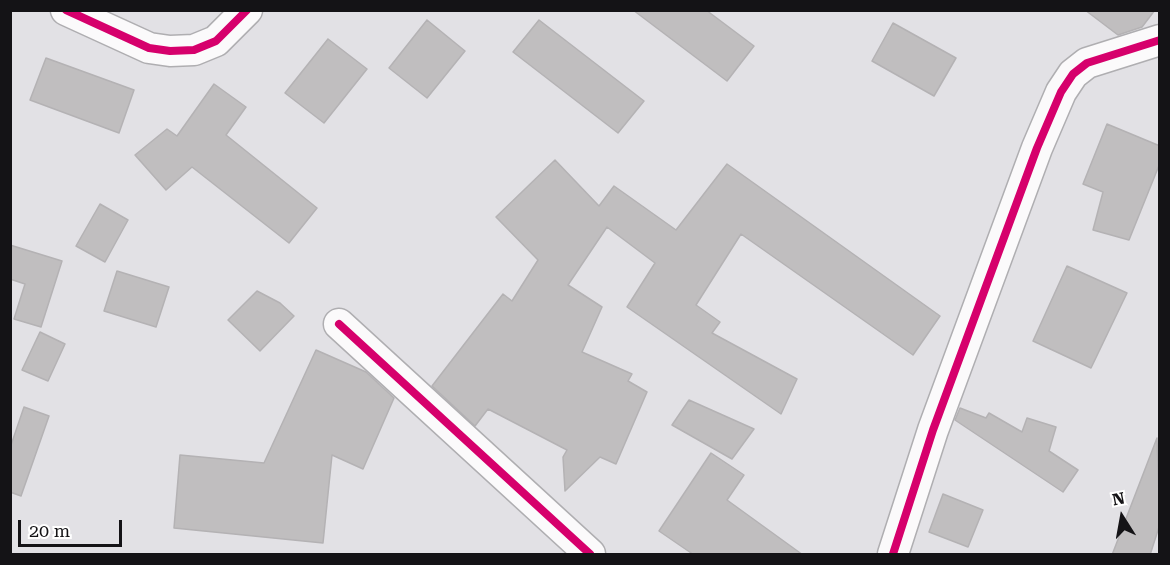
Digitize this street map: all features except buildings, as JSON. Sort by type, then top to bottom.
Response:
[{"type":"street","points":[[66,10],[149,48],[170,51],[194,50],[216,41],[247,10]]},
{"type":"street","points":[[893,555],[933,430],[1037,148],[1061,92],[1073,74],[1087,63],[1160,40]]},
{"type":"street","points":[[339,324],[590,555]]},
{"type":"cycle path","points":[[66,10],[149,48],[170,51],[194,50],[216,41],[247,10]]},
{"type":"cycle path","points":[[893,554],[933,430],[1037,148],[1061,92],[1073,74],[1087,63],[1160,40]]},
{"type":"cycle path","points":[[339,324],[590,554]]}]
